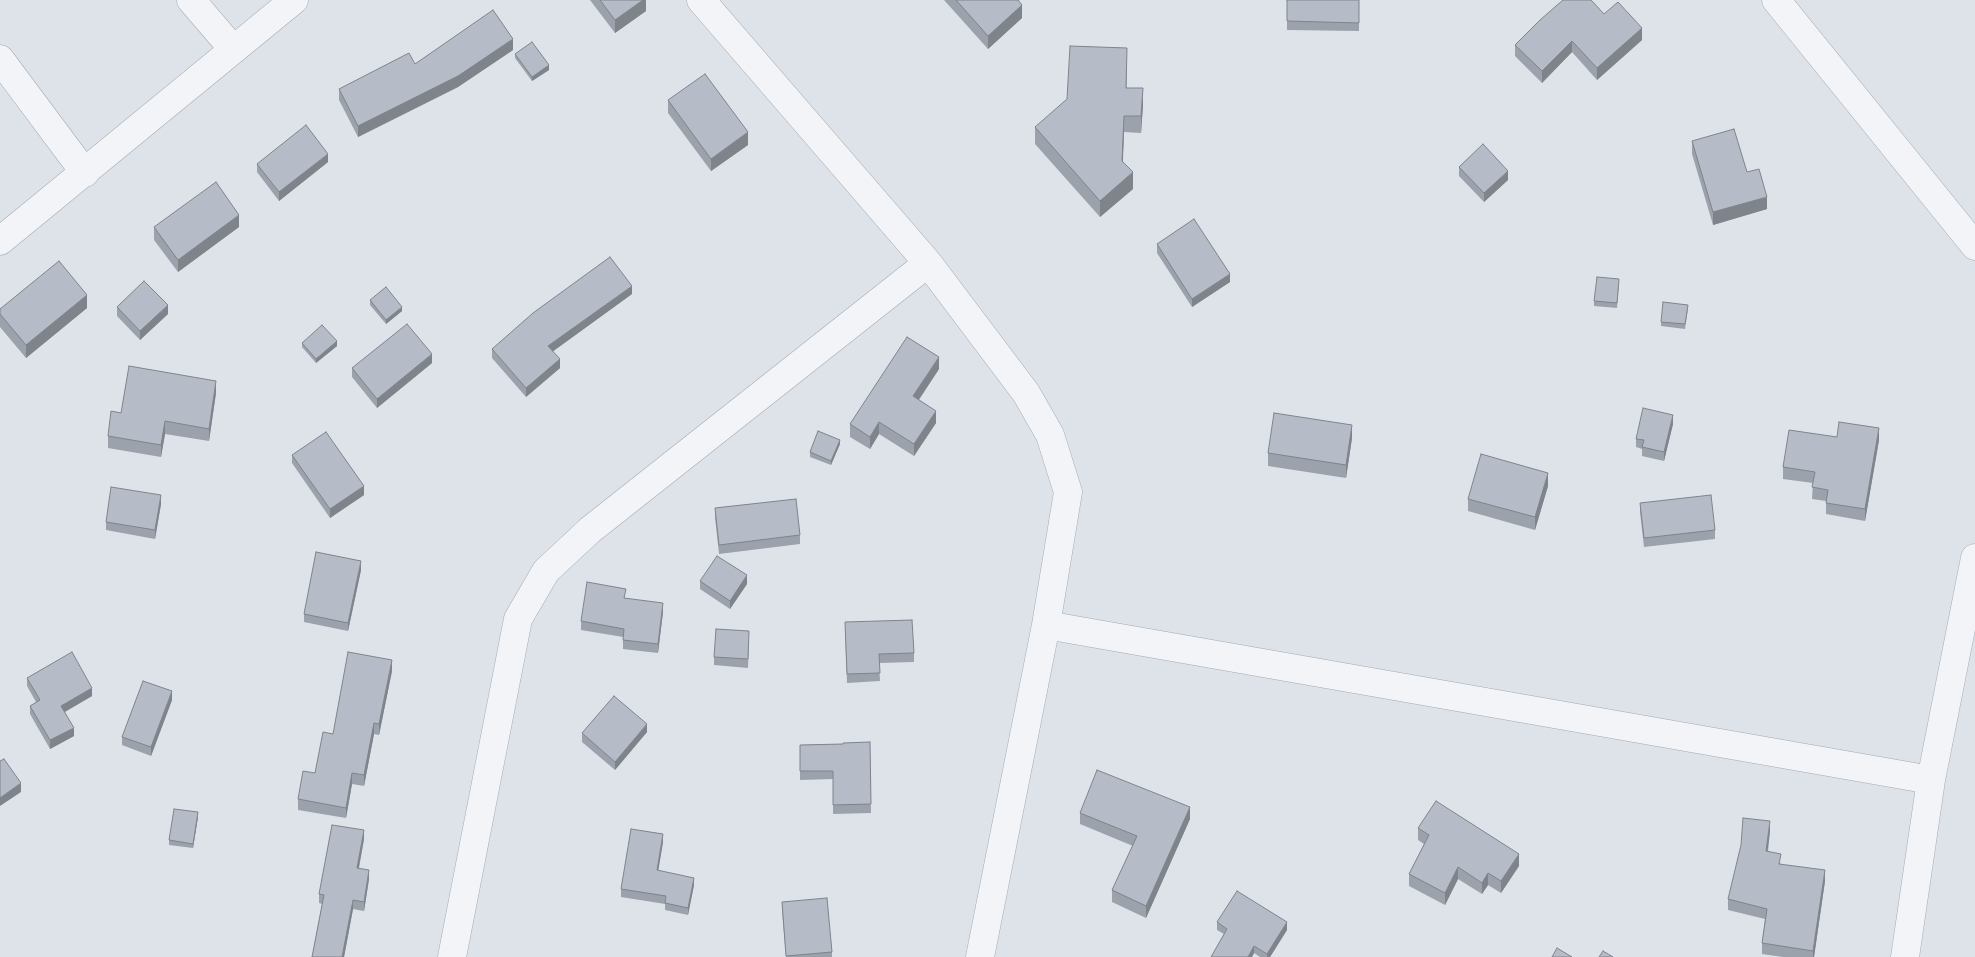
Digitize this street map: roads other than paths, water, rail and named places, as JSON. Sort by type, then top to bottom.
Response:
[{"type":"street","points":[[191,0],[233,48]]},
{"type":"street","points":[[0,241],[85,173],[233,48],[294,0]]},
{"type":"street","points":[[701,0],[928,264],[1026,393],[1050,435],[1068,492],[1046,625],[980,957]]},
{"type":"street","points":[[1776,0],[1975,246]]},
{"type":"street","points":[[0,59],[85,173]]},
{"type":"street","points":[[452,957],[518,619],[546,571],[590,530],[928,264]]},
{"type":"street","points":[[1905,957],[1931,780],[1975,558]]},
{"type":"street","points":[[1046,625],[1931,780]]}]
